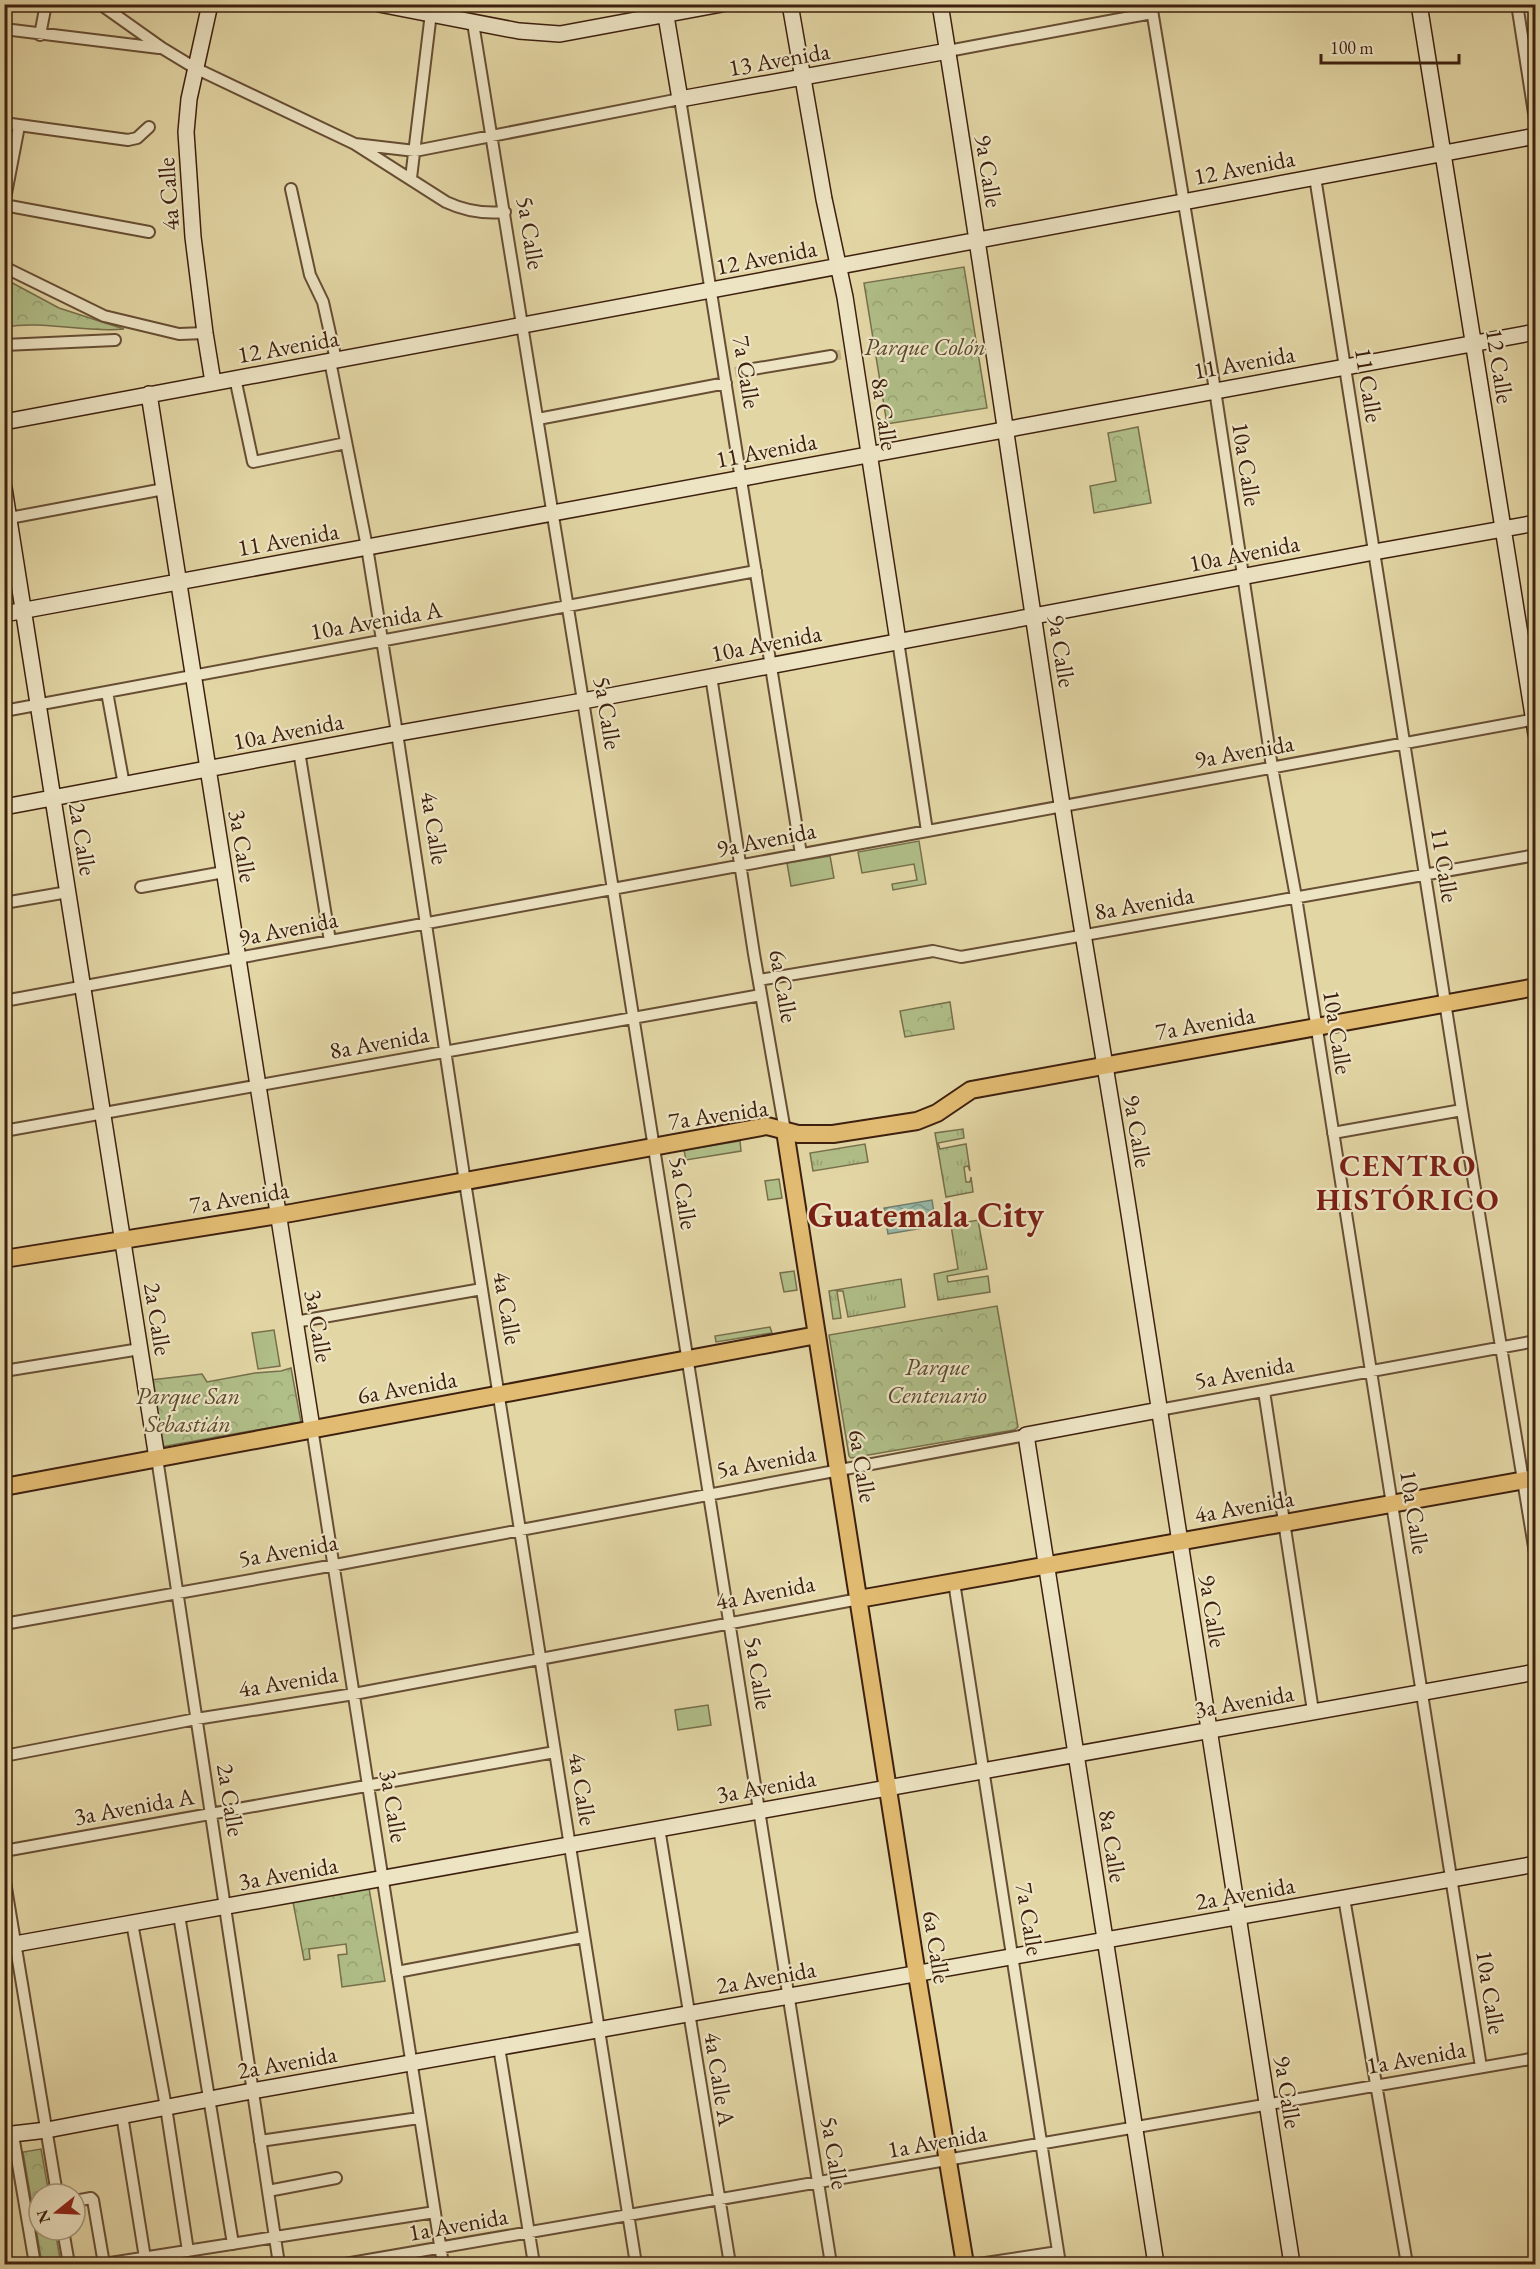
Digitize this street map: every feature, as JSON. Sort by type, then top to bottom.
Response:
[{"type":"main road","name":"7a Avenida","points":[[4,1259],[279,1215],[767,1126],[798,1134],[833,1134],[917,1121],[937,1113],[971,1090],[1536,987]]},
{"type":"main road","name":"6a Calle","points":[[786,1131],[917,1973],[965,2265]]},
{"type":"main road","name":"6a Avenida","points":[[4,1487],[817,1335]]},
{"type":"main road","name":"4a Avenida","points":[[859,1599],[1529,1479]]},
{"type":"street","points":[[40,35],[46,4]]},
{"type":"street","points":[[100,4],[162,48],[195,68],[355,144],[446,202],[459,208],[478,212],[505,212]]},
{"type":"street","name":"4a Calle","points":[[210,4],[189,99],[186,132],[194,237],[213,382]]},
{"type":"street","points":[[379,4],[431,9],[473,23],[519,32],[560,34],[665,10],[722,4]]},
{"type":"street","name":"8a Calle","points":[[790,4],[837,266],[845,297],[927,831]]},
{"type":"street","name":"9a Calle","points":[[940,4],[1062,805],[1105,1066],[1178,1542],[1210,1730],[1292,2265]]},
{"type":"street","name":"12 Calle","points":[[1419,4],[1535,724]]},
{"type":"street","points":[[1517,4],[1536,126]]},
{"type":"street","points":[[411,178],[431,9]]},
{"type":"street","name":"13 Avenida","points":[[355,144],[415,151],[680,99],[948,51],[1151,9]]},
{"type":"street","name":"10a Calle","points":[[1151,9],[1215,390],[1272,767],[1317,1027],[1481,2067]]},
{"type":"street","name":"7a Calle","points":[[665,10],[711,291],[728,376],[741,478],[801,854]]},
{"type":"street","name":"5a Calle","points":[[473,23],[614,890],[831,2265]]},
{"type":"street","points":[[4,29],[162,48]]},
{"type":"street","points":[[4,123],[128,140],[137,138],[149,128]]},
{"type":"street","points":[[20,126],[4,204],[149,232]]},
{"type":"street","name":"12 Avenida","points":[[4,422],[1536,136]]},
{"type":"street","name":"11 Calle","points":[[1315,177],[1500,1347],[1529,1479],[1536,1559]]},
{"type":"street","name":"4a Calle","points":[[291,189],[310,276],[322,303],[367,547],[636,2265]]},
{"type":"street","points":[[4,267],[104,316],[179,334],[205,333]]},
{"type":"street","name":"11 Avenida","points":[[4,614],[1536,332]]},
{"type":"street","points":[[4,345],[115,340]]},
{"type":"street","points":[[747,370],[831,356]]},
{"type":"street","points":[[538,419],[728,376]]},
{"type":"street","points":[[236,378],[252,462],[346,443]]},
{"type":"street","name":"3a Calle","points":[[149,394],[335,1565],[443,2265]]},
{"type":"street","name":"2a Calle","points":[[4,488],[7,519],[24,610],[157,1458],[279,2265]]},
{"type":"street","points":[[7,519],[164,489]]},
{"type":"street","name":"10a Avenida","points":[[4,807],[1374,552],[1536,524]]},
{"type":"street","name":"10a Avenida A","points":[[4,711],[756,571]]},
{"type":"street","name":"6a Calle","points":[[711,676],[761,995],[786,1131]]},
{"type":"street","points":[[107,692],[124,785]]},
{"type":"street","name":"9a Avenida","points":[[4,1001],[614,890],[1404,742],[1535,724]]},
{"type":"street","points":[[299,751],[330,941]]},
{"type":"street","name":"8a Avenida","points":[[759,980],[933,951],[961,957],[1536,855]]},
{"type":"street","points":[[141,887],[224,872]]},
{"type":"street","points":[[4,903],[68,892]]},
{"type":"street","name":"8a Avenida","points":[[4,1131],[761,995]]},
{"type":"street","points":[[1333,1133],[1462,1110]]},
{"type":"street","points":[[295,1322],[482,1289]]},
{"type":"street","name":"5a Avenida","points":[[4,1624],[335,1565],[1536,1341]]},
{"type":"street","points":[[4,1371],[140,1349]]},
{"type":"street","points":[[1264,1391],[1313,1711]]},
{"type":"street","name":"8a Calle","points":[[1026,1435],[1156,2265]]},
{"type":"street","name":"7a Calle","points":[[954,1582],[1060,2265]]},
{"type":"street","name":"4a Avenida","points":[[4,1756],[196,1719],[354,1694],[540,1660],[859,1599]]},
{"type":"street","name":"3a Avenida","points":[[10,1945],[1536,1672]]},
{"type":"street","name":"3a Avenida A","points":[[4,1851],[555,1752]]},
{"type":"street","name":"4a Calle A","points":[[659,1828],[730,2265]]},
{"type":"street","name":"2a Avenida","points":[[9,2135],[1536,1864]]},
{"type":"street","points":[[4,1876],[10,1945],[55,2182]]},
{"type":"street","points":[[1344,1898],[1407,2265]]},
{"type":"street","points":[[179,1915],[233,2244]]},
{"type":"street","points":[[132,1923],[166,2107],[188,2251]]},
{"type":"street","points":[[397,1972],[583,1937]]},
{"type":"street","points":[[499,2047],[534,2265]]},
{"type":"street","name":"1a Avenida","points":[[345,2265],[1536,2058]]},
{"type":"street","points":[[122,2115],[145,2258]]},
{"type":"street","points":[[260,2141],[419,2118]]},
{"type":"street","points":[[9,2135],[35,2265]]},
{"type":"street","points":[[268,2191],[336,2178]]},
{"type":"street","points":[[87,2198],[93,2200],[104,2265],[435,2212]]},
{"type":"street","points":[[65,2242],[69,2265]]},
{"type":"street","points":[[979,2265],[1058,2252]]},
{"type":"green space","name":"Parque Colón","points":[[964,267],[987,408],[887,424],[864,283]]},
{"type":"green space","points":[[5,279],[59,308],[124,329],[34,325],[5,327]]},
{"type":"green space","points":[[1138,427],[1151,503],[1094,513],[1090,486],[1116,481],[1108,433]]},
{"type":"green space","points":[[919,841],[926,884],[893,890],[892,884],[917,880],[914,864],[862,873],[858,852]]},
{"type":"green space","points":[[830,856],[834,878],[791,886],[787,863]]},
{"type":"green space","points":[[950,1002],[954,1029],[905,1037],[900,1011]]},
{"type":"green space","points":[[963,1129],[964,1138],[938,1143],[940,1149],[966,1144],[970,1171],[968,1166],[964,1167],[966,1182],[970,1182],[971,1177],[973,1192],[946,1197],[935,1133]]},
{"type":"green space","points":[[740,1141],[741,1151],[686,1160],[684,1150]]},
{"type":"green space","points":[[865,1144],[868,1162],[813,1171],[810,1153]]},
{"type":"green space","points":[[779,1179],[782,1198],[768,1200],[765,1181]]},
{"type":"green space","points":[[978,1220],[987,1269],[947,1276],[948,1282],[988,1276],[990,1292],[938,1300],[934,1274],[958,1269],[951,1225]]},
{"type":"green space","points":[[794,1271],[797,1290],[784,1292],[780,1273]]},
{"type":"green space","points":[[901,1279],[905,1307],[848,1317],[843,1291],[837,1291],[841,1318],[833,1319],[829,1291]]},
{"type":"green space","name":"Parque Centenario","points":[[997,1306],[1018,1427],[1014,1430],[851,1458],[829,1335]]},
{"type":"green space","points":[[770,1327],[772,1333],[716,1342],[715,1336]]},
{"type":"green space","points":[[274,1330],[280,1366],[258,1369],[252,1333]]},
{"type":"green space","name":"Parque San Sebastián","points":[[291,1368],[301,1422],[161,1447],[151,1380],[202,1374],[207,1382]]},
{"type":"green space","points":[[708,1705],[711,1725],[678,1730],[675,1710]]},
{"type":"green space","points":[[369,1888],[385,1981],[342,1987],[338,1955],[347,1954],[346,1944],[309,1949],[310,1959],[304,1960],[293,1902]]},
{"type":"green space","points":[[41,2149],[47,2182],[28,2182],[23,2152]]},
{"type":"green space","points":[[38,2242],[57,2242],[61,2264],[42,2264]]},
{"type":"water","points":[[932,1200],[936,1226],[888,1234],[884,1208]]},
{"type":"tunnel","points":[[831,356],[845,354]]},
{"type":"tunnel","points":[[735,372],[747,370]]},
{"type":"district","name":"CENTRO HISTÓRICO","points":[[1408,1182]]},
{"type":"district","name":"Guatemala City","points":[[926,1214]]}]
